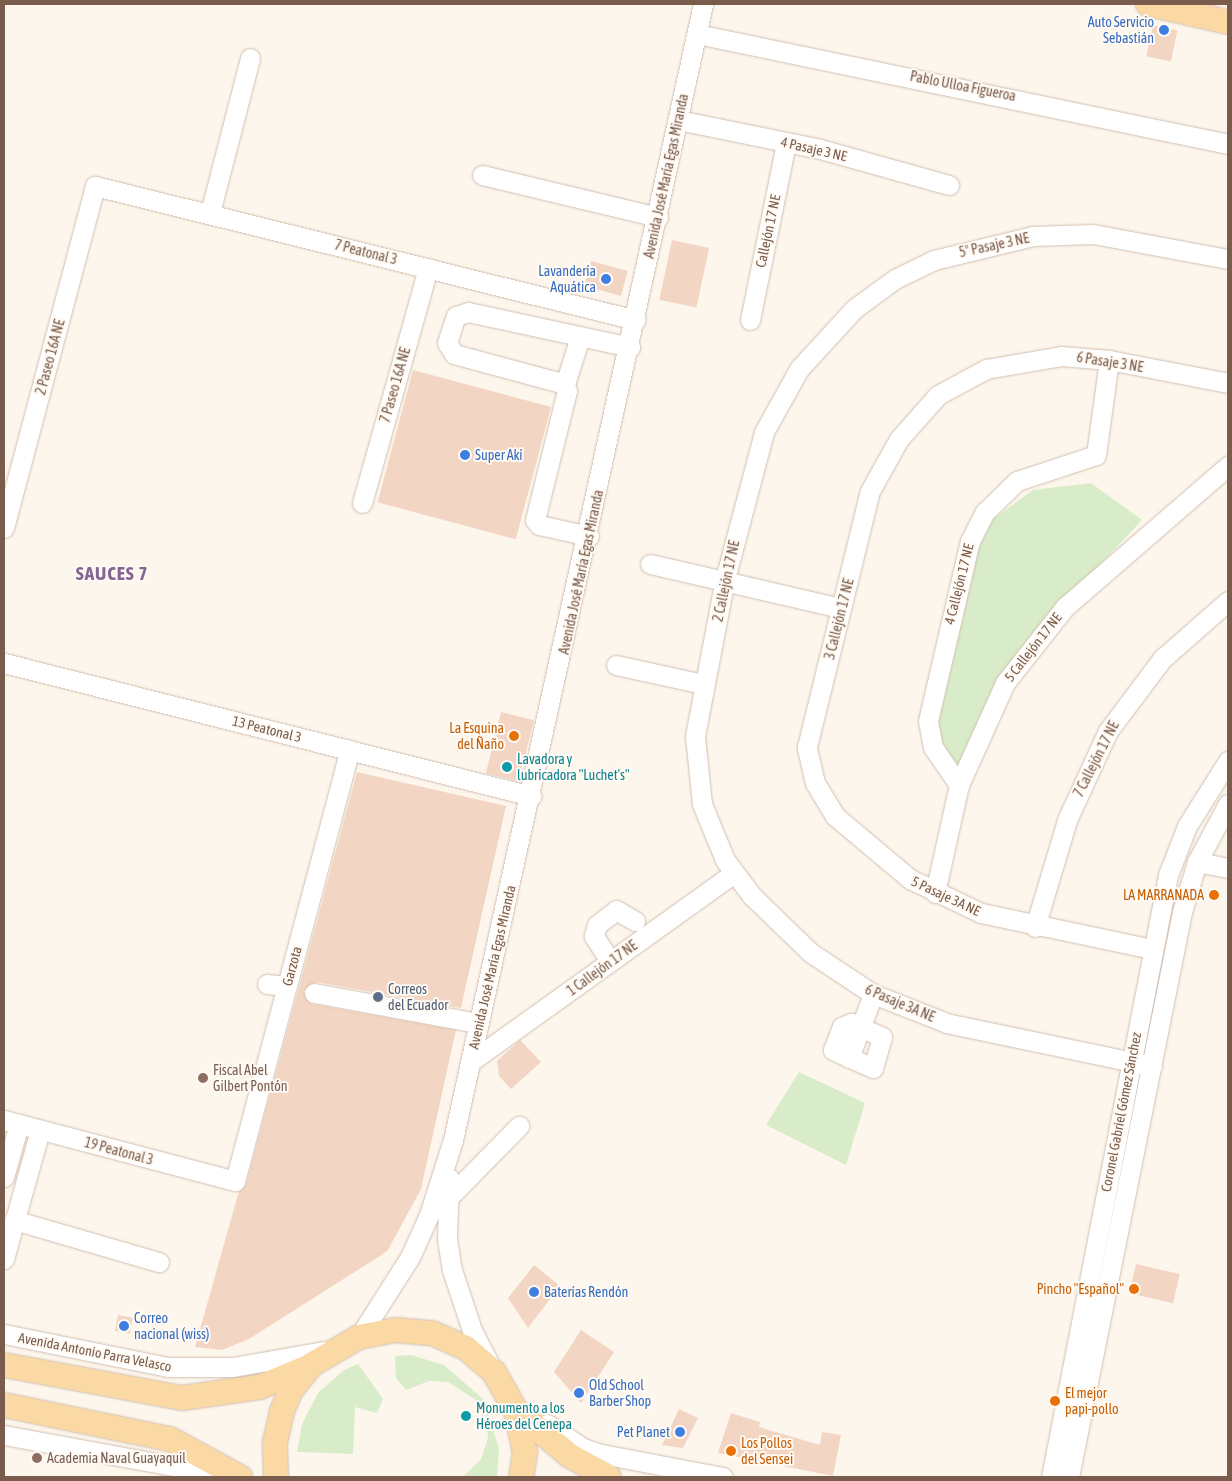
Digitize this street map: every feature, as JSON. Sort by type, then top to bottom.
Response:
[{"type":"main road","points":[[1148,4],[1228,22]]},
{"type":"main road","points":[[4,1365],[182,1398],[260,1387],[311,1365],[335,1349],[359,1337],[395,1330],[432,1333],[466,1348],[494,1372],[513,1403],[570,1456],[609,1477]]},
{"type":"main road","points":[[276,1477],[275,1442],[282,1411],[291,1390],[311,1365]]},
{"type":"main road","points":[[513,1403],[525,1453],[521,1477]]},
{"type":"main road","points":[[4,1405],[170,1439],[240,1477]]},
{"type":"street","name":"Avenida José María Egas Miranda","points":[[359,1337],[410,1257],[429,1215],[453,1140],[589,536],[703,4]]},
{"type":"street","name":"Pablo Ulloa Figueroa","points":[[697,34],[1228,144]]},
{"type":"street","points":[[210,213],[250,58]]},
{"type":"street","name":"4 Pasaje 3 NE","points":[[678,120],[786,142],[949,185]]},
{"type":"street","name":"Callejón 17 NE","points":[[750,320],[786,142]]},
{"type":"street","points":[[482,175],[658,217]]},
{"type":"street","name":"7 Peatonal 3","points":[[95,186],[636,320]]},
{"type":"street","name":"2 Paseo 16A NE","points":[[4,528],[95,186]]},
{"type":"street","name":"5° Pasaje 3 NE","points":[[799,369],[842,321],[881,288],[913,268],[969,249],[1033,236],[1093,234],[1228,259]]},
{"type":"street","name":"7 Paseo 16A NE","points":[[362,503],[428,268]]},
{"type":"street","points":[[565,384],[454,354],[447,343],[456,316],[468,312],[630,347]]},
{"type":"street","points":[[580,337],[565,384],[567,391],[535,520],[539,525],[589,536]]},
{"type":"street","name":"6 Pasaje 3 NE","points":[[870,491],[908,426],[949,386],[986,368],[1021,360],[1081,356],[1228,383]]},
{"type":"street","name":"4 Callejón 17 NE","points":[[959,785],[931,742],[928,721],[970,541],[985,512],[1017,481],[1096,456],[1109,360]]},
{"type":"street","name":"2 Callejón 17 NE","points":[[702,804],[695,754],[703,684],[725,579],[764,432],[799,369]]},
{"type":"street","name":"5 Callejón 17 NE","points":[[935,893],[959,785],[1005,683],[1054,618],[1228,466]]},
{"type":"street","name":"3 Callejón 17 NE","points":[[807,747],[870,491]]},
{"type":"street","points":[[650,564],[725,579],[841,608]]},
{"type":"street","name":"7 Callejón 17 NE","points":[[1035,927],[1067,820],[1108,730],[1162,659],[1228,601]]},
{"type":"street","name":"13 Peatonal 3","points":[[4,663],[531,796]]},
{"type":"street","points":[[616,665],[703,684]]},
{"type":"street","name":"5 Pasaje 3A NE","points":[[807,747],[815,783],[835,816],[879,858],[935,893],[981,913],[1035,927],[1152,949]]},
{"type":"street","name":"Garzota","points":[[235,1181],[350,750]]},
{"type":"street","name":"Coronel Gabriel Gómez Sánchez","points":[[1051,1477],[1077,1325],[1131,1062],[1152,949],[1175,853],[1202,798],[1228,761]]},
{"type":"street","name":"6 Pasaje 3A NE","points":[[702,804],[733,874],[790,936],[873,994],[956,1026],[1152,1066]]},
{"type":"street","name":"Coronel Gabriel Gómez Sánchez","points":[[1069,1477],[1152,1066],[1169,1027],[1182,912],[1196,862],[1228,804]]},
{"type":"street","points":[[1196,862],[1228,868]]},
{"type":"street","name":"1 Callejón 17 NE","points":[[470,1062],[733,874]]},
{"type":"street","points":[[610,961],[594,936],[597,925],[616,910],[635,920]]},
{"type":"street","points":[[267,984],[287,986]]},
{"type":"street","points":[[314,993],[478,1023]]},
{"type":"street","points":[[863,1025],[883,1039],[875,1067],[849,1058],[863,1025],[873,994]]},
{"type":"street","points":[[4,1177],[11,1122]]},
{"type":"street","name":"19 Peatonal 3","points":[[11,1122],[235,1181]]},
{"type":"street","points":[[447,1199],[519,1126]]},
{"type":"street","points":[[4,1259],[40,1130]]},
{"type":"street","name":"Avenida José María Egas Miranda","points":[[453,1140],[447,1199],[452,1270],[472,1330],[494,1372]]},
{"type":"street","points":[[14,1220],[159,1262]]},
{"type":"street","name":"Avenida Antonio Parra Velasco","points":[[4,1334],[167,1367],[233,1367],[335,1349]]},
{"type":"street","points":[[513,1403],[583,1448],[722,1477]]},
{"type":"street","points":[[4,1435],[124,1459],[205,1469],[228,1477]]},
{"type":"green space","points":[[1091,483],[1142,520],[1053,615],[962,774],[938,747],[937,716],[977,539],[988,523],[1033,490]]},
{"type":"green space","points":[[799,1072],[865,1103],[846,1165],[766,1125]]},
{"type":"green space","points":[[411,1355],[444,1365],[483,1399],[499,1448],[497,1477],[463,1477],[481,1459],[488,1438],[486,1414],[479,1402],[448,1382],[429,1381],[406,1390],[396,1378],[395,1356]]},
{"type":"green space","points":[[358,1364],[383,1399],[377,1413],[355,1407],[353,1454],[297,1452],[302,1424],[318,1393],[344,1370]]},
{"type":"building","points":[[1153,25],[1177,30],[1171,61],[1146,56]]},
{"type":"building","points":[[672,240],[709,248],[696,308],[659,300]]},
{"type":"building","name":"Lavandería Aquática","points":[[591,261],[628,271],[621,296],[584,286]]},
{"type":"building","name":"Super Akí","points":[[413,370],[551,407],[516,539],[378,502]]},
{"type":"building","name":"La Esquina del Ñaño","points":[[501,712],[534,720],[519,781],[486,773]]},
{"type":"building","name":"Correos del Ecuador","points":[[357,772],[506,806],[461,1008],[316,982],[303,991],[312,1004],[456,1030],[421,1189],[388,1250],[380,1256],[249,1339],[222,1350],[195,1347],[239,1191],[246,1184]]},
{"type":"building","points":[[520,1040],[541,1062],[511,1089],[499,1076],[497,1061]]},
{"type":"building","points":[[1136,1264],[1180,1274],[1173,1303],[1129,1293]]},
{"type":"building","name":"Baterías Rendón","points":[[534,1265],[560,1286],[528,1328],[508,1298]]},
{"type":"building","points":[[118,1315],[133,1318],[130,1334],[115,1331]]},
{"type":"building","points":[[581,1330],[614,1352],[581,1403],[554,1372]]},
{"type":"building","name":"Pet Planet","points":[[679,1409],[698,1418],[683,1448],[662,1445]]},
{"type":"building","points":[[731,1413],[760,1422],[759,1427],[820,1445],[822,1432],[841,1435],[833,1476],[718,1453]]},
{"type":"place","name":"Auto Servicio Sebastián","points":[[1164,30]]},
{"type":"place","name":"Lavandería Aquática","points":[[606,279]]},
{"type":"place","name":"Super Akí","points":[[465,455]]},
{"type":"place","name":"La Esquina del Ñaño","points":[[514,736]]},
{"type":"place","name":"Lavadora y lubricadora \"Luchet's\"","points":[[507,767]]},
{"type":"place","name":"LA MARRANADA","points":[[1214,895]]},
{"type":"place","name":"Correos del Ecuador","points":[[378,997]]},
{"type":"place","name":"Fiscal Abel Gilbert Pontón","points":[[203,1078]]},
{"type":"place","name":"Pincho \"Español\"","points":[[1134,1289]]},
{"type":"place","name":"Baterías Rendón","points":[[534,1292]]},
{"type":"place","name":"Correo nacional (wiss)","points":[[124,1326]]},
{"type":"place","name":"Old School Barber Shop","points":[[579,1393]]},
{"type":"place","name":"El mejor papi-pollo","points":[[1055,1401]]},
{"type":"place","name":"Monumento a los Héroes del Cenepa","points":[[466,1416]]},
{"type":"place","name":"Pet Planet","points":[[680,1432]]},
{"type":"place","name":"Los Pollos del Sensei","points":[[731,1451]]},
{"type":"place","name":"Academia Naval Guayaquil","points":[[37,1458]]},
{"type":"district","name":"SAUCES 7","points":[[112,574]]}]
